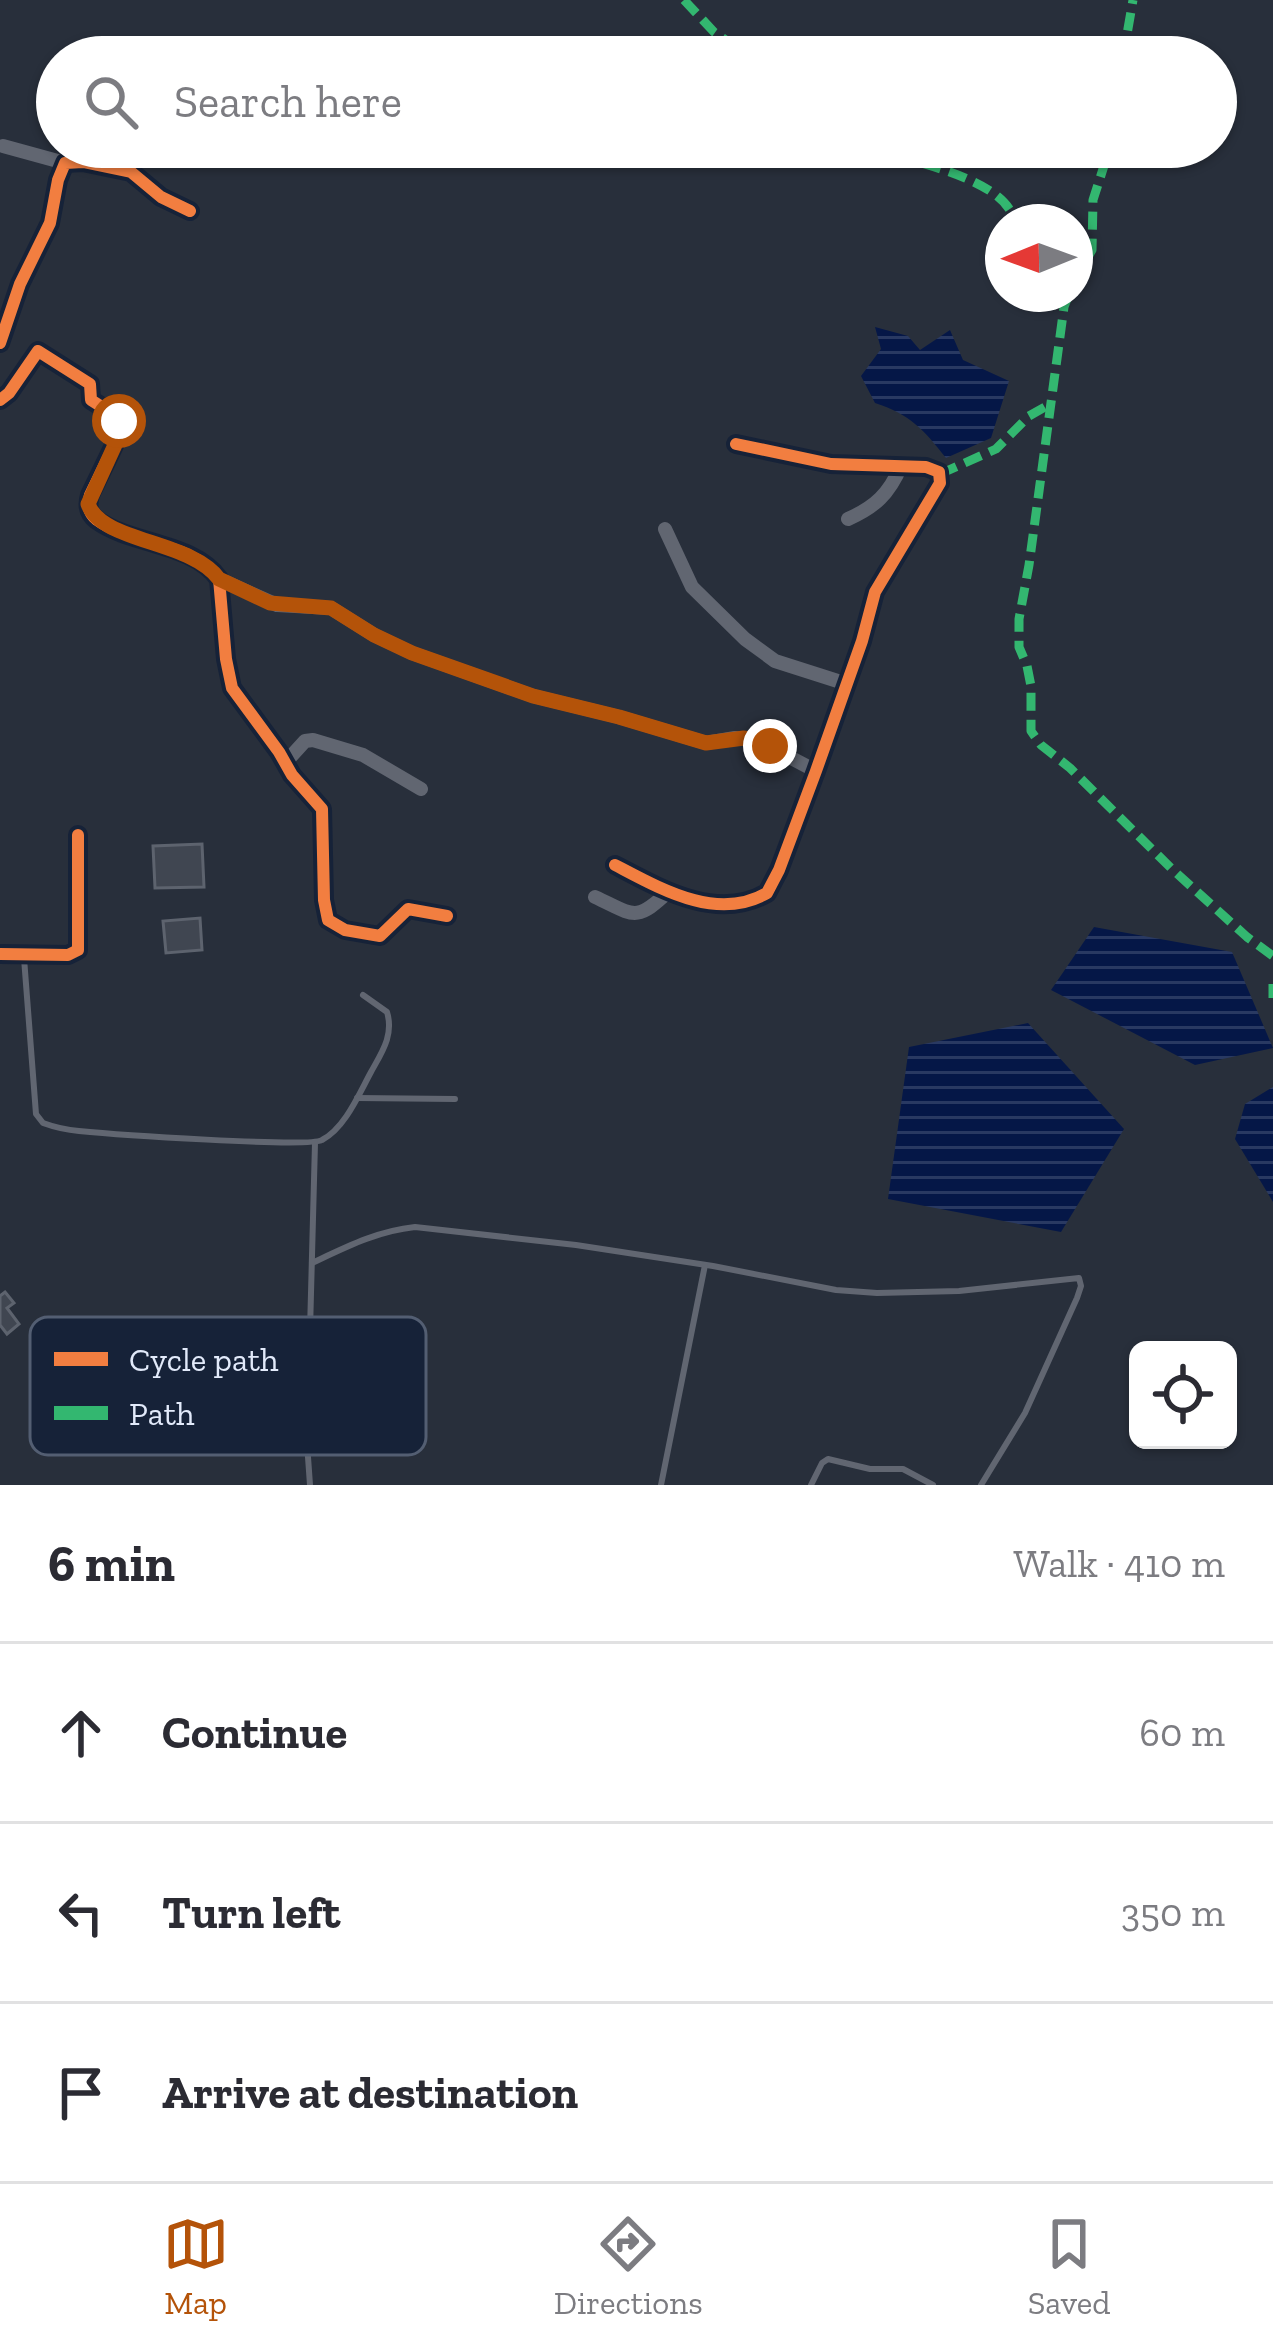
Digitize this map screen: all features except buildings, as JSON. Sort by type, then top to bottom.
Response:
[{"type":"street","points":[[3,146],[36,155]]},
{"type":"street","points":[[0,343],[20,284],[50,223],[63,168]]},
{"type":"street","points":[[115,168],[126,170],[161,197],[190,211]]},
{"type":"street","points":[[3,393],[38,351],[90,384],[91,400],[112,414],[122,429],[90,494],[92,515],[116,529],[188,555],[219,579],[232,688],[322,809],[324,900],[332,925],[380,936],[408,909],[447,916]]},
{"type":"street","points":[[615,865],[668,892],[718,904],[740,903],[767,893],[816,771],[882,577],[940,483],[936,470],[831,464],[736,444]]},
{"type":"street","points":[[848,519],[881,500],[901,466]]},
{"type":"street","points":[[665,530],[692,587],[745,639],[776,661],[847,684]]},
{"type":"street","points":[[219,579],[270,603],[331,608],[412,653],[533,696],[706,743],[757,740],[816,771]]},
{"type":"street","points":[[285,763],[305,741],[314,740],[363,755],[421,789]]},
{"type":"street","points":[[0,954],[68,955],[78,950],[78,835]]},
{"type":"street","points":[[595,897],[639,914],[668,892]]},
{"type":"lane","points":[[24,954],[36,1114],[43,1123],[78,1131],[315,1143],[334,1131],[357,1098],[390,1030],[387,1012],[363,995]]},
{"type":"lane","points":[[357,1098],[454,1099]]},
{"type":"lane","points":[[311,1317],[315,1143]]},
{"type":"lane","points":[[312,1263],[364,1238],[415,1227],[576,1245],[877,1293],[959,1292],[1078,1279],[1077,1298],[1040,1383],[981,1485]]},
{"type":"lane","points":[[661,1485],[705,1265]]},
{"type":"lane","points":[[308,1455],[310,1485]]},
{"type":"lane","points":[[811,1485],[828,1459],[870,1469],[903,1469],[933,1485]]},
{"type":"water","points":[[875,327],[908,336],[920,350],[950,330],[963,360],[1009,381],[991,438],[946,458],[915,424],[875,403],[861,376],[881,349]]},
{"type":"water","points":[[1094,927],[1232,952],[1273,1048],[1195,1065],[1051,990]]},
{"type":"water","points":[[1028,1023],[1124,1129],[1061,1232],[888,1199],[909,1047]]},
{"type":"water","points":[[1273,1087],[1273,1202],[1235,1139],[1245,1104]]},
{"type":"marked path","points":[[684,0],[720,36]]},
{"type":"marked path","points":[[1127,36],[1133,0]]},
{"type":"marked path","points":[[936,168],[975,183],[1005,204]]},
{"type":"marked path","points":[[1093,204],[1103,168]]},
{"type":"marked path","points":[[1063,312],[1019,619],[1019,647],[1031,686],[1031,731],[1172,869],[1273,956]]},
{"type":"marked path","points":[[940,474],[996,449],[1029,416],[1052,403]]},
{"type":"marked path","points":[[1273,984],[1273,998]]},
{"type":"cycle path","points":[[0,343],[20,284],[50,223],[63,168]]},
{"type":"cycle path","points":[[112,168],[131,172],[161,197],[190,211]]},
{"type":"cycle path","points":[[0,400],[38,351],[90,384],[91,400],[113,414],[122,429],[90,495],[92,515],[127,535],[194,558],[219,579],[232,688],[292,775],[322,809],[328,920],[345,930],[380,936],[408,909],[447,916]]},
{"type":"cycle path","points":[[615,865],[670,892],[709,903],[748,901],[767,893],[816,771],[875,592],[940,483],[939,472],[926,467],[831,464],[736,444]]},
{"type":"cycle path","points":[[0,954],[68,955],[78,950],[78,835]]},
{"type":"route","points":[[119,421],[122,429],[88,504],[92,515],[105,524],[188,555],[219,579],[270,603],[337,610],[412,653],[533,696],[706,743],[744,738],[770,746]]}]
